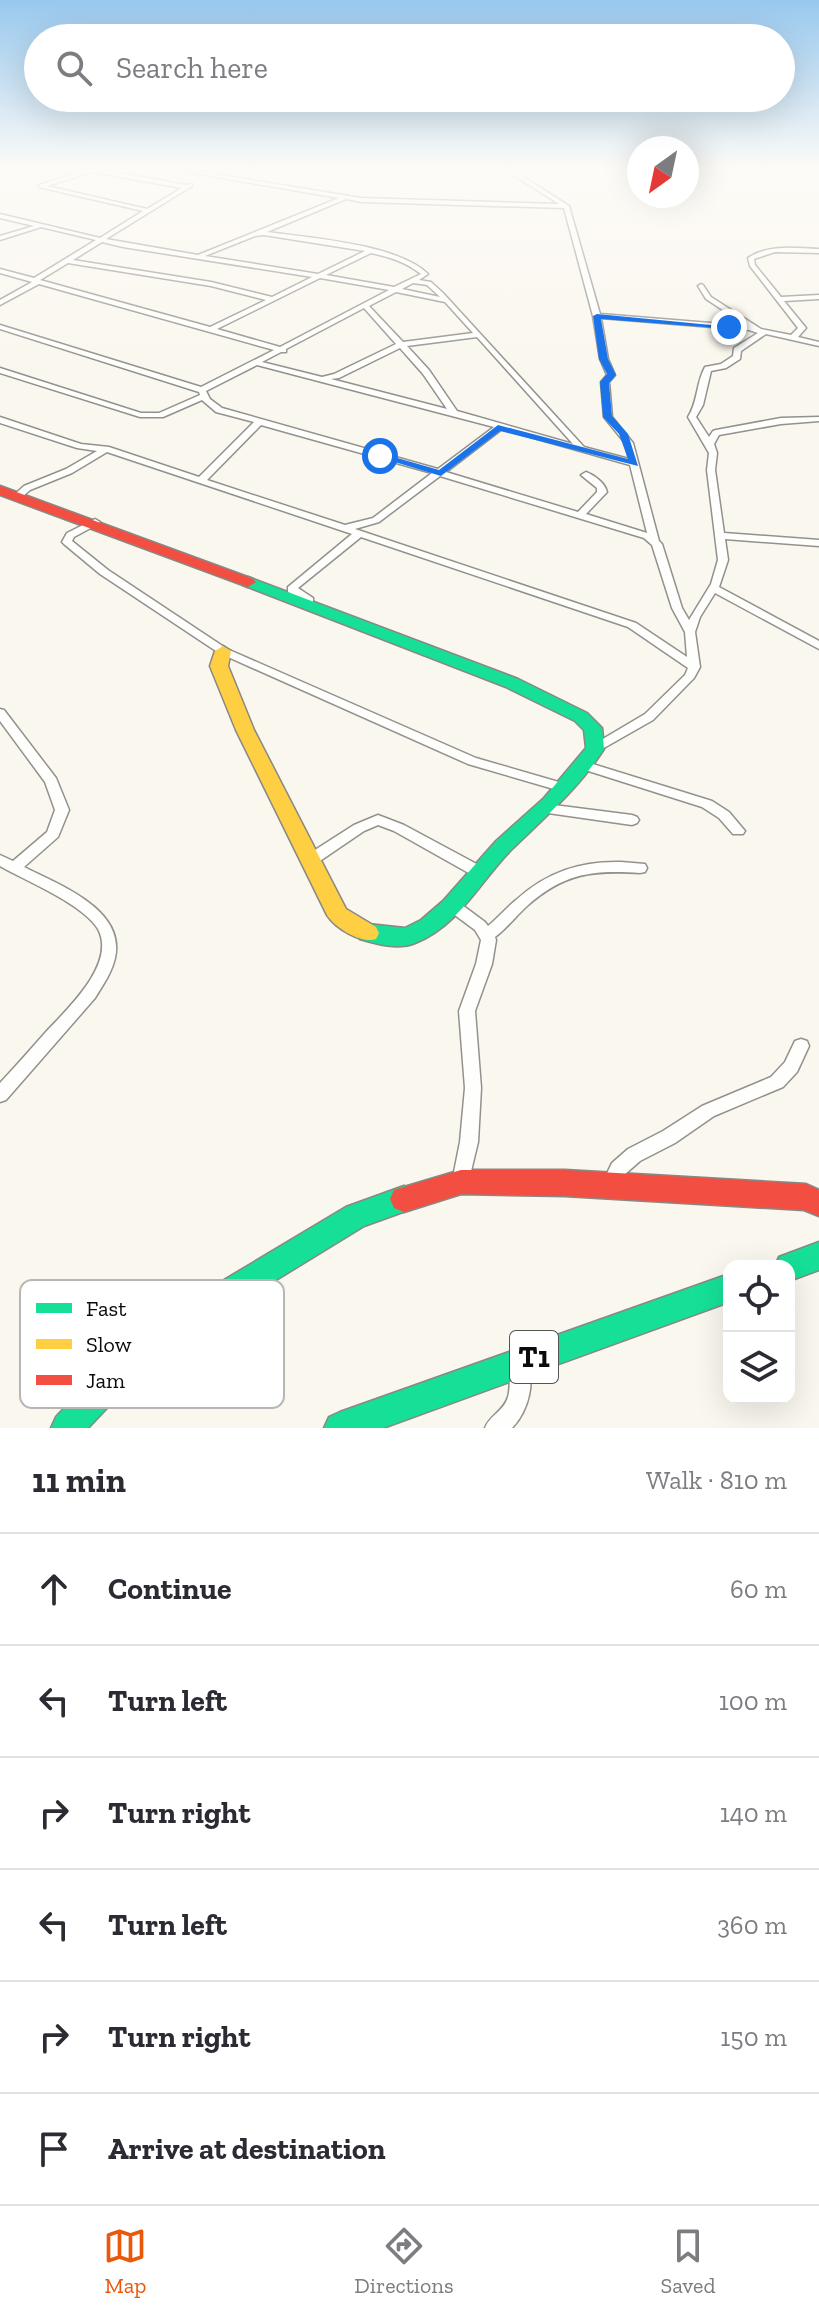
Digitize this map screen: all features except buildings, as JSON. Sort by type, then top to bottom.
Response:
[{"type":"main road","points":[[9,493],[95,522],[179,558],[309,604],[546,698],[581,717],[593,728],[595,749],[546,809],[501,848],[453,906],[416,935],[391,938],[366,932],[338,915],[309,861],[241,720],[219,666],[223,651]]},
{"type":"main road","points":[[249,1280],[356,1216],[461,1182],[611,1184],[806,1197],[819,1203]]},
{"type":"main road","points":[[795,1265],[819,1256]]},
{"type":"main road","name":"T1","points":[[340,1428],[723,1290]]},
{"type":"main road","points":[[67,1428],[86,1408]]},
{"type":"street","points":[[73,234],[445,300]]},
{"type":"street","points":[[0,303],[113,234]]},
{"type":"street","points":[[198,257],[256,234]]},
{"type":"street","points":[[0,370],[140,415],[160,415],[425,274],[417,266],[395,256],[262,234]]},
{"type":"street","points":[[574,234],[597,316],[604,359],[611,375],[605,382],[608,417],[624,434],[635,464],[654,541],[677,608],[690,632],[694,667],[684,684],[649,717],[595,749]]},
{"type":"street","points":[[210,330],[370,251]]},
{"type":"street","points":[[793,338],[802,328],[752,265],[753,255],[819,251]]},
{"type":"street","points":[[69,261],[186,279],[272,299]]},
{"type":"street","points":[[0,271],[283,350]]},
{"type":"street","points":[[415,281],[429,283],[514,371],[559,427],[581,448]]},
{"type":"street","points":[[690,632],[695,617],[714,588],[723,560],[711,470],[715,456],[710,443],[693,420],[700,407],[704,373],[730,362],[737,357],[737,350],[763,336],[761,330],[708,298],[701,286]]},
{"type":"street","points":[[779,299],[819,297]]},
{"type":"street","points":[[366,306],[426,372],[454,413]]},
{"type":"street","points":[[597,316],[761,330],[819,344]]},
{"type":"street","points":[[0,327],[203,393],[219,410],[258,423],[441,473],[654,541]]},
{"type":"street","points":[[322,379],[336,376],[400,345],[478,335]]},
{"type":"street","points":[[259,363],[635,464]]},
{"type":"street","points":[[710,443],[716,433],[732,429],[819,419]]},
{"type":"street","points":[[0,420],[80,446],[106,449],[632,625],[694,667]]},
{"type":"street","points":[[200,481],[258,423]]},
{"type":"street","points":[[343,528],[376,520],[498,428]]},
{"type":"street","points":[[9,493],[69,471],[106,449]]},
{"type":"street","points":[[580,515],[602,492],[601,487],[586,475]]},
{"type":"street","points":[[95,522],[70,535],[67,542],[104,572],[223,651],[472,761],[564,788]]},
{"type":"street","points":[[309,604],[308,598],[292,590],[293,587],[359,534]]},
{"type":"street","points":[[721,536],[819,543]]},
{"type":"street","points":[[714,588],[819,646]]},
{"type":"street","points":[[0,713],[51,781],[62,810],[53,834],[7,864],[92,912],[106,929],[109,948],[106,965],[94,991],[0,1095]]},
{"type":"street","points":[[583,765],[707,804],[724,815],[738,831]]},
{"type":"street","points":[[546,809],[632,820]]},
{"type":"street","points":[[309,861],[359,828],[378,820],[399,828],[479,872]]},
{"type":"street","points":[[487,934],[552,878],[586,867],[640,868]]},
{"type":"street","points":[[453,906],[487,934],[488,952],[467,1011],[473,1096],[461,1182]]},
{"type":"street","points":[[611,1184],[618,1169],[634,1155],[669,1137],[708,1111],[777,1082],[791,1067],[801,1046]]},
{"type":"street","points":[[495,1428],[507,1420],[517,1403],[521,1380],[518,1362]]},
{"type":"traffic: fast","points":[[248,582],[512,683],[581,717],[593,728],[595,749],[551,803],[503,846],[451,907],[429,926],[408,937],[368,933]]},
{"type":"traffic: fast","points":[[250,1280],[356,1216],[404,1199]]},
{"type":"traffic: fast","points":[[795,1265],[819,1256]]},
{"type":"traffic: fast","points":[[340,1428],[723,1290]]},
{"type":"traffic: fast","points":[[67,1428],[86,1408]]},
{"type":"traffic: slow","points":[[223,651],[219,666],[245,730],[338,915],[368,933]]},
{"type":"traffic: jam","points":[[0,490],[248,582]]},
{"type":"traffic: jam","points":[[404,1199],[461,1182],[565,1183],[806,1197],[819,1203]]},
{"type":"route","points":[[380,456],[441,473],[498,428],[635,464],[624,434],[608,417],[605,382],[611,375],[604,359],[597,316],[729,327]]}]
